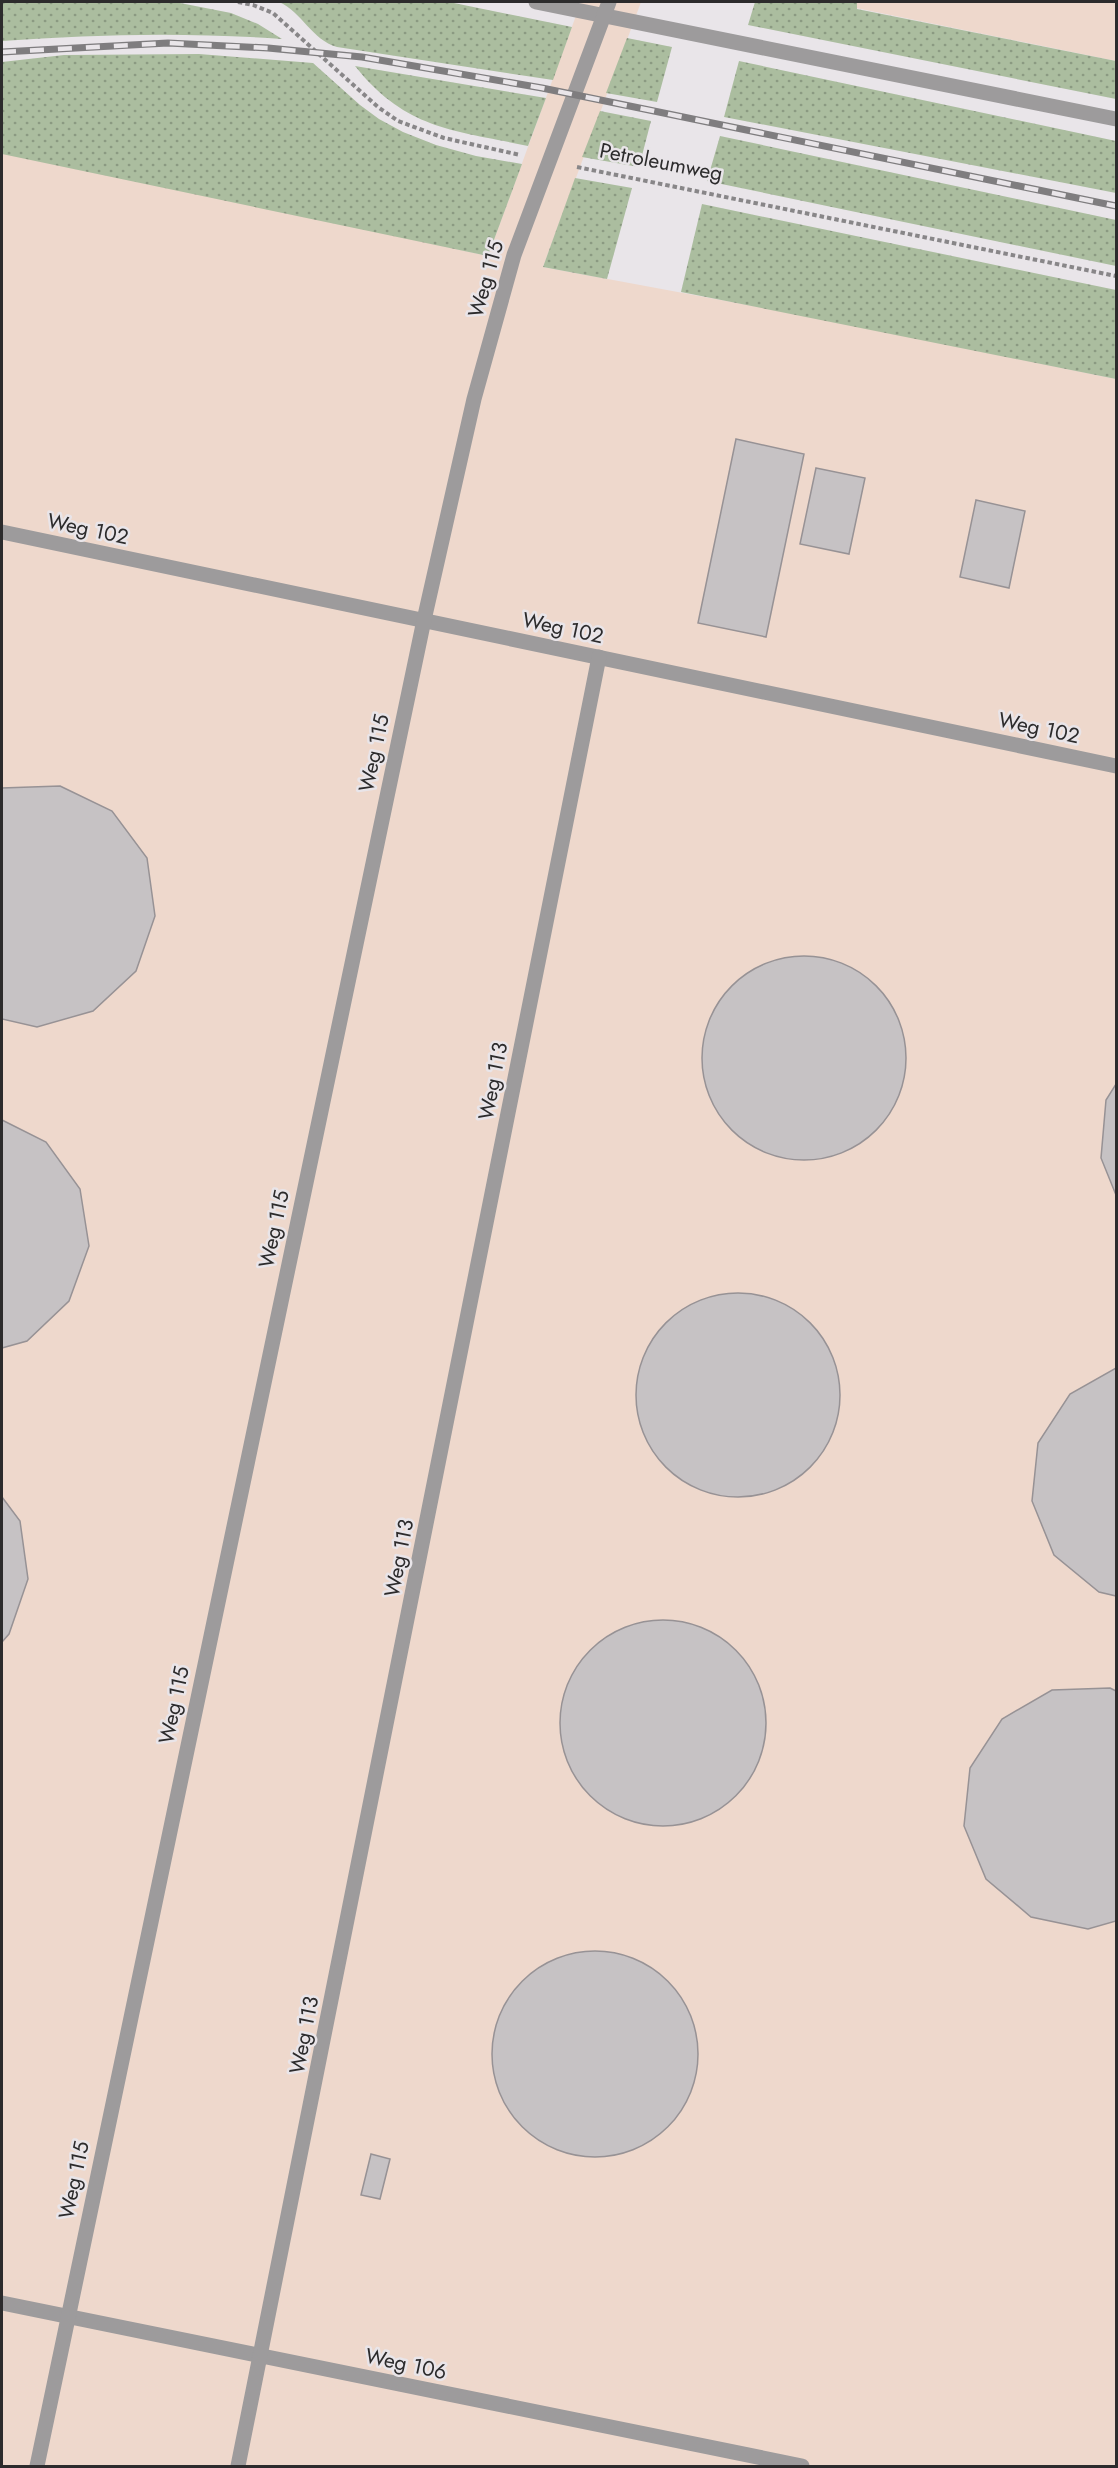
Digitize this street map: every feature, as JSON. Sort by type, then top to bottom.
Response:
[{"type":"street","points":[[536,2],[606,8],[1116,119]]},
{"type":"street","name":"Weg 115","points":[[37,2466],[424,620],[477,388],[514,255],[606,8]]},
{"type":"street","name":"Weg 102","points":[[2,532],[1116,766]]},
{"type":"street","name":"Weg 113","points":[[238,2466],[599,657]]},
{"type":"street","name":"Weg 106","points":[[2,2303],[802,2466]]},
{"type":"path","name":"Petroleumweg","points":[[238,2],[273,13],[378,107],[398,121],[444,138],[1116,276]]},
{"type":"shaded area","points":[[581,2],[641,2],[543,267],[823,319],[1116,379],[1116,2466],[2,2466],[2,149],[488,256]]},
{"type":"shaded area","points":[[857,2],[1116,2],[1116,61],[856,8]]},
{"type":"green space","points":[[2,2],[175,2],[231,13],[258,24],[282,39],[212,35],[142,35],[2,41]]},
{"type":"green space","points":[[279,2],[449,2],[572,27],[553,80],[337,47],[321,38],[294,12]]},
{"type":"green space","points":[[755,2],[857,2],[857,9],[1116,61],[1116,99],[748,25]]},
{"type":"green space","points":[[627,38],[672,47],[657,102],[606,93]]},
{"type":"green space","points":[[199,54],[313,63],[360,105],[403,132],[436,145],[476,156],[522,164],[488,256],[2,154],[2,62],[64,55]]},
{"type":"green space","points":[[739,61],[1116,141],[1116,193],[724,117]]},
{"type":"green space","points":[[355,66],[546,98],[528,146],[454,131],[413,115],[393,103],[374,87]]},
{"type":"green space","points":[[600,111],[651,121],[639,167],[582,157]]},
{"type":"green space","points":[[720,136],[1116,220],[1116,266],[707,181]]},
{"type":"green space","points":[[575,178],[632,188],[607,279],[543,267]]},
{"type":"green space","points":[[702,204],[1116,290],[1116,379],[681,292]]},
{"type":"building","points":[[736,439],[804,454],[766,637],[698,623]]},
{"type":"building","points":[[816,468],[865,478],[849,554],[800,544]]},
{"type":"building","points":[[976,500],[1025,511],[1009,588],[960,577]]},
{"type":"building","points":[[60,786],[112,811],[147,858],[155,916],[136,971],[93,1011],[37,1027],[2,1019],[2,788]]},
{"type":"building","points":[[794,956],[814,956],[834,960],[852,968],[869,979],[883,993],[902,1028],[906,1058],[902,1088],[894,1106],[883,1123],[869,1137],[834,1156],[814,1160],[794,1160],[774,1156],[756,1148],[739,1137],[725,1123],[706,1088],[702,1068],[702,1048],[706,1028],[714,1010],[725,993],[739,979],[774,960]]},
{"type":"building","points":[[1116,1084],[1116,1195],[1101,1158],[1106,1100]]},
{"type":"building","points":[[2,1120],[46,1142],[80,1189],[89,1246],[69,1301],[27,1341],[2,1348]]},
{"type":"building","points":[[728,1293],[748,1293],[768,1297],[786,1305],[803,1316],[817,1330],[836,1365],[840,1395],[836,1425],[828,1443],[817,1460],[803,1474],[768,1493],[748,1497],[728,1497],[708,1493],[690,1485],[673,1474],[659,1460],[640,1425],[636,1405],[636,1385],[640,1365],[648,1347],[659,1330],[673,1316],[708,1297]]},
{"type":"building","points":[[1116,1368],[1116,1596],[1099,1592],[1054,1555],[1032,1501],[1038,1443],[1070,1394]]},
{"type":"building","points":[[2,1497],[20,1521],[28,1579],[9,1634],[2,1642]]},
{"type":"building","points":[[653,1620],[673,1620],[693,1624],[712,1632],[729,1643],[743,1657],[762,1693],[766,1723],[762,1753],[754,1772],[743,1789],[729,1803],[693,1822],[673,1826],[653,1826],[633,1822],[614,1814],[597,1803],[583,1789],[564,1753],[560,1733],[560,1713],[564,1693],[572,1674],[583,1657],[597,1643],[633,1624]]},
{"type":"building","points":[[1110,1688],[1116,1691],[1116,1921],[1088,1929],[1031,1917],[986,1879],[964,1826],[970,1768],[1002,1719],[1052,1690]]},
{"type":"building","points":[[585,1951],[605,1951],[635,1958],[661,1974],[675,1988],[691,2014],[698,2054],[691,2094],[675,2120],[661,2134],[635,2150],[605,2157],[585,2157],[555,2150],[529,2134],[515,2120],[499,2094],[492,2064],[492,2044],[499,2014],[515,1988],[529,1974],[555,1958]]},
{"type":"building","points":[[371,2154],[390,2159],[380,2199],[361,2195]]},
{"type":"railway","points":[[2,52],[168,43],[268,48],[362,57],[542,88],[1116,206]]}]
